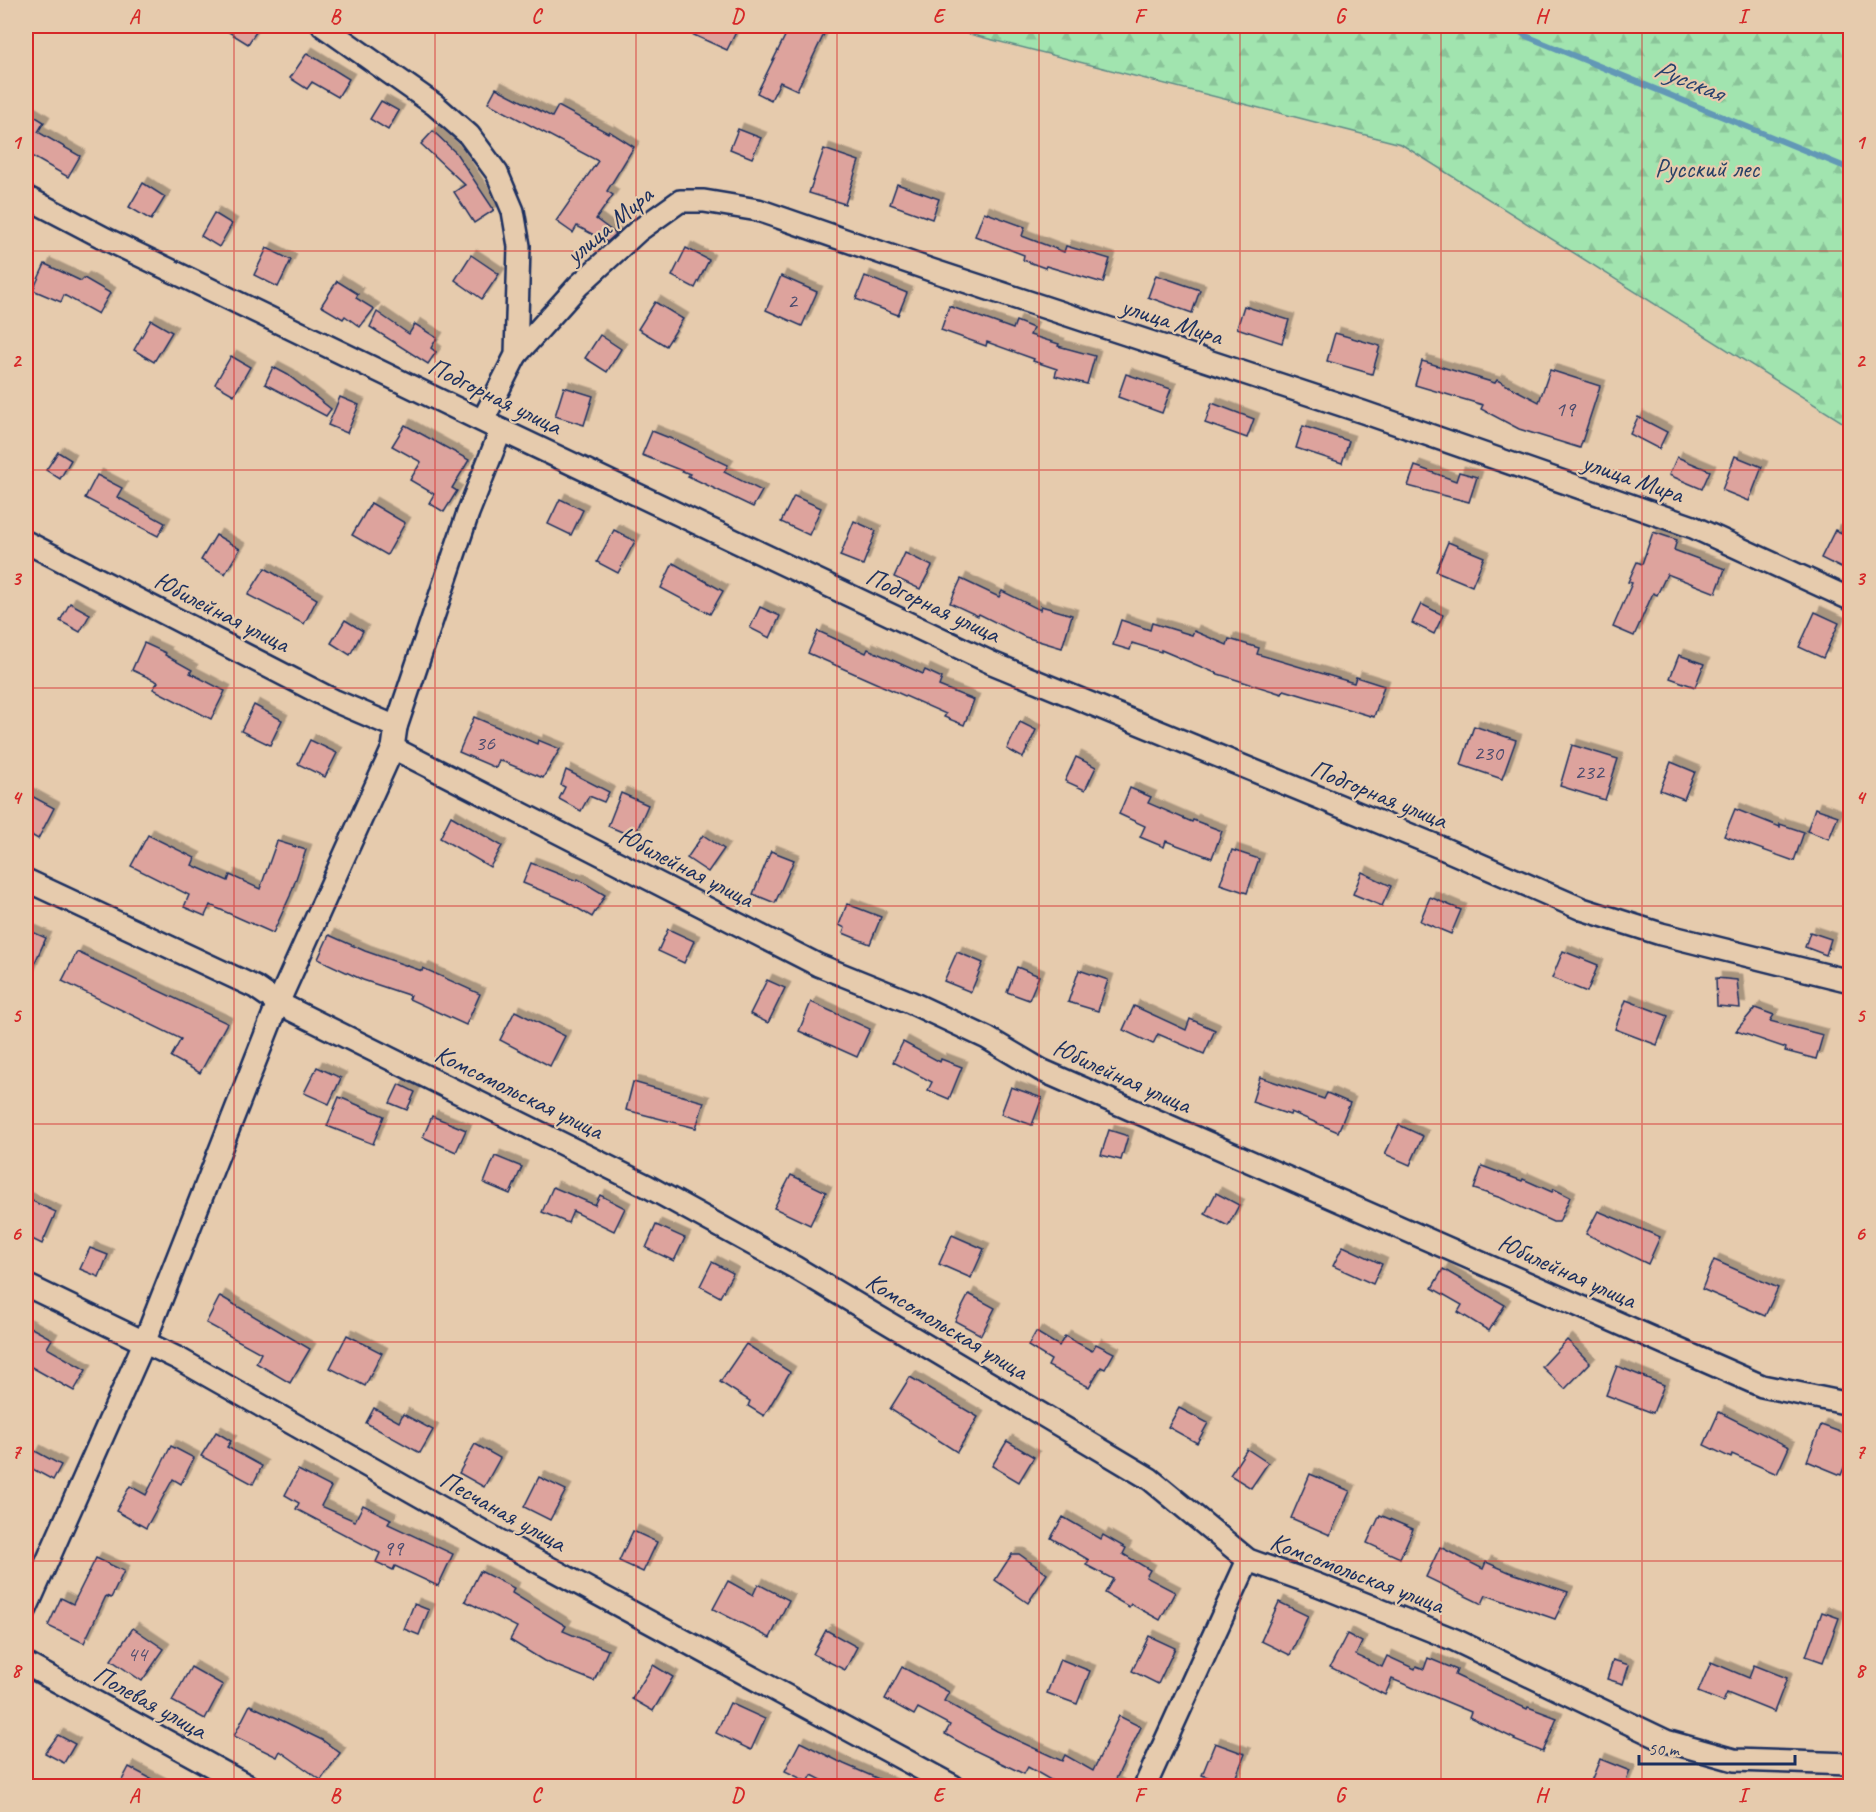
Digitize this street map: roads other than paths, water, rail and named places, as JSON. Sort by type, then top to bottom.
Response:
[{"type":"street","points":[[26,1609],[144,1343],[278,1003],[393,748],[396,727],[468,513],[492,425],[516,355],[519,246],[513,211],[497,173],[469,135],[435,105],[323,26]]},
{"type":"street","name":"Подгорная улица","points":[[26,196],[106,238],[492,425],[992,663],[1582,909],[1661,934],[1851,981]]},
{"type":"street","name":"улица Мира","points":[[516,355],[578,286],[638,231],[680,201],[704,201],[758,210],[931,270],[1374,416],[1693,527],[1851,599]]},
{"type":"street","name":"Юбилейная улица","points":[[26,542],[335,701],[396,727]]},
{"type":"street","name":"Юбилейная улица","points":[[393,748],[818,965],[910,1002],[987,1038],[1041,1070],[1762,1386],[1851,1404]]},
{"type":"street","name":"Комсомольская улица","points":[[26,880],[255,987],[278,1003],[647,1186],[796,1268],[1150,1479],[1248,1560],[1455,1640],[1666,1741],[1734,1760],[1851,1764]]},
{"type":"street","name":"Песчаная улица","points":[[26,1285],[179,1359],[498,1540],[953,1786]]},
{"type":"street","points":[[1145,1786],[1248,1560]]},
{"type":"street","name":"Полевая улица","points":[[26,1664],[248,1786]]},
{"type":"waterway","name":"Русская","points":[[1513,26],[1526,36],[1850,169]]},
{"type":"park label","name":"Русский лес","points":[[1707,168]]}]
